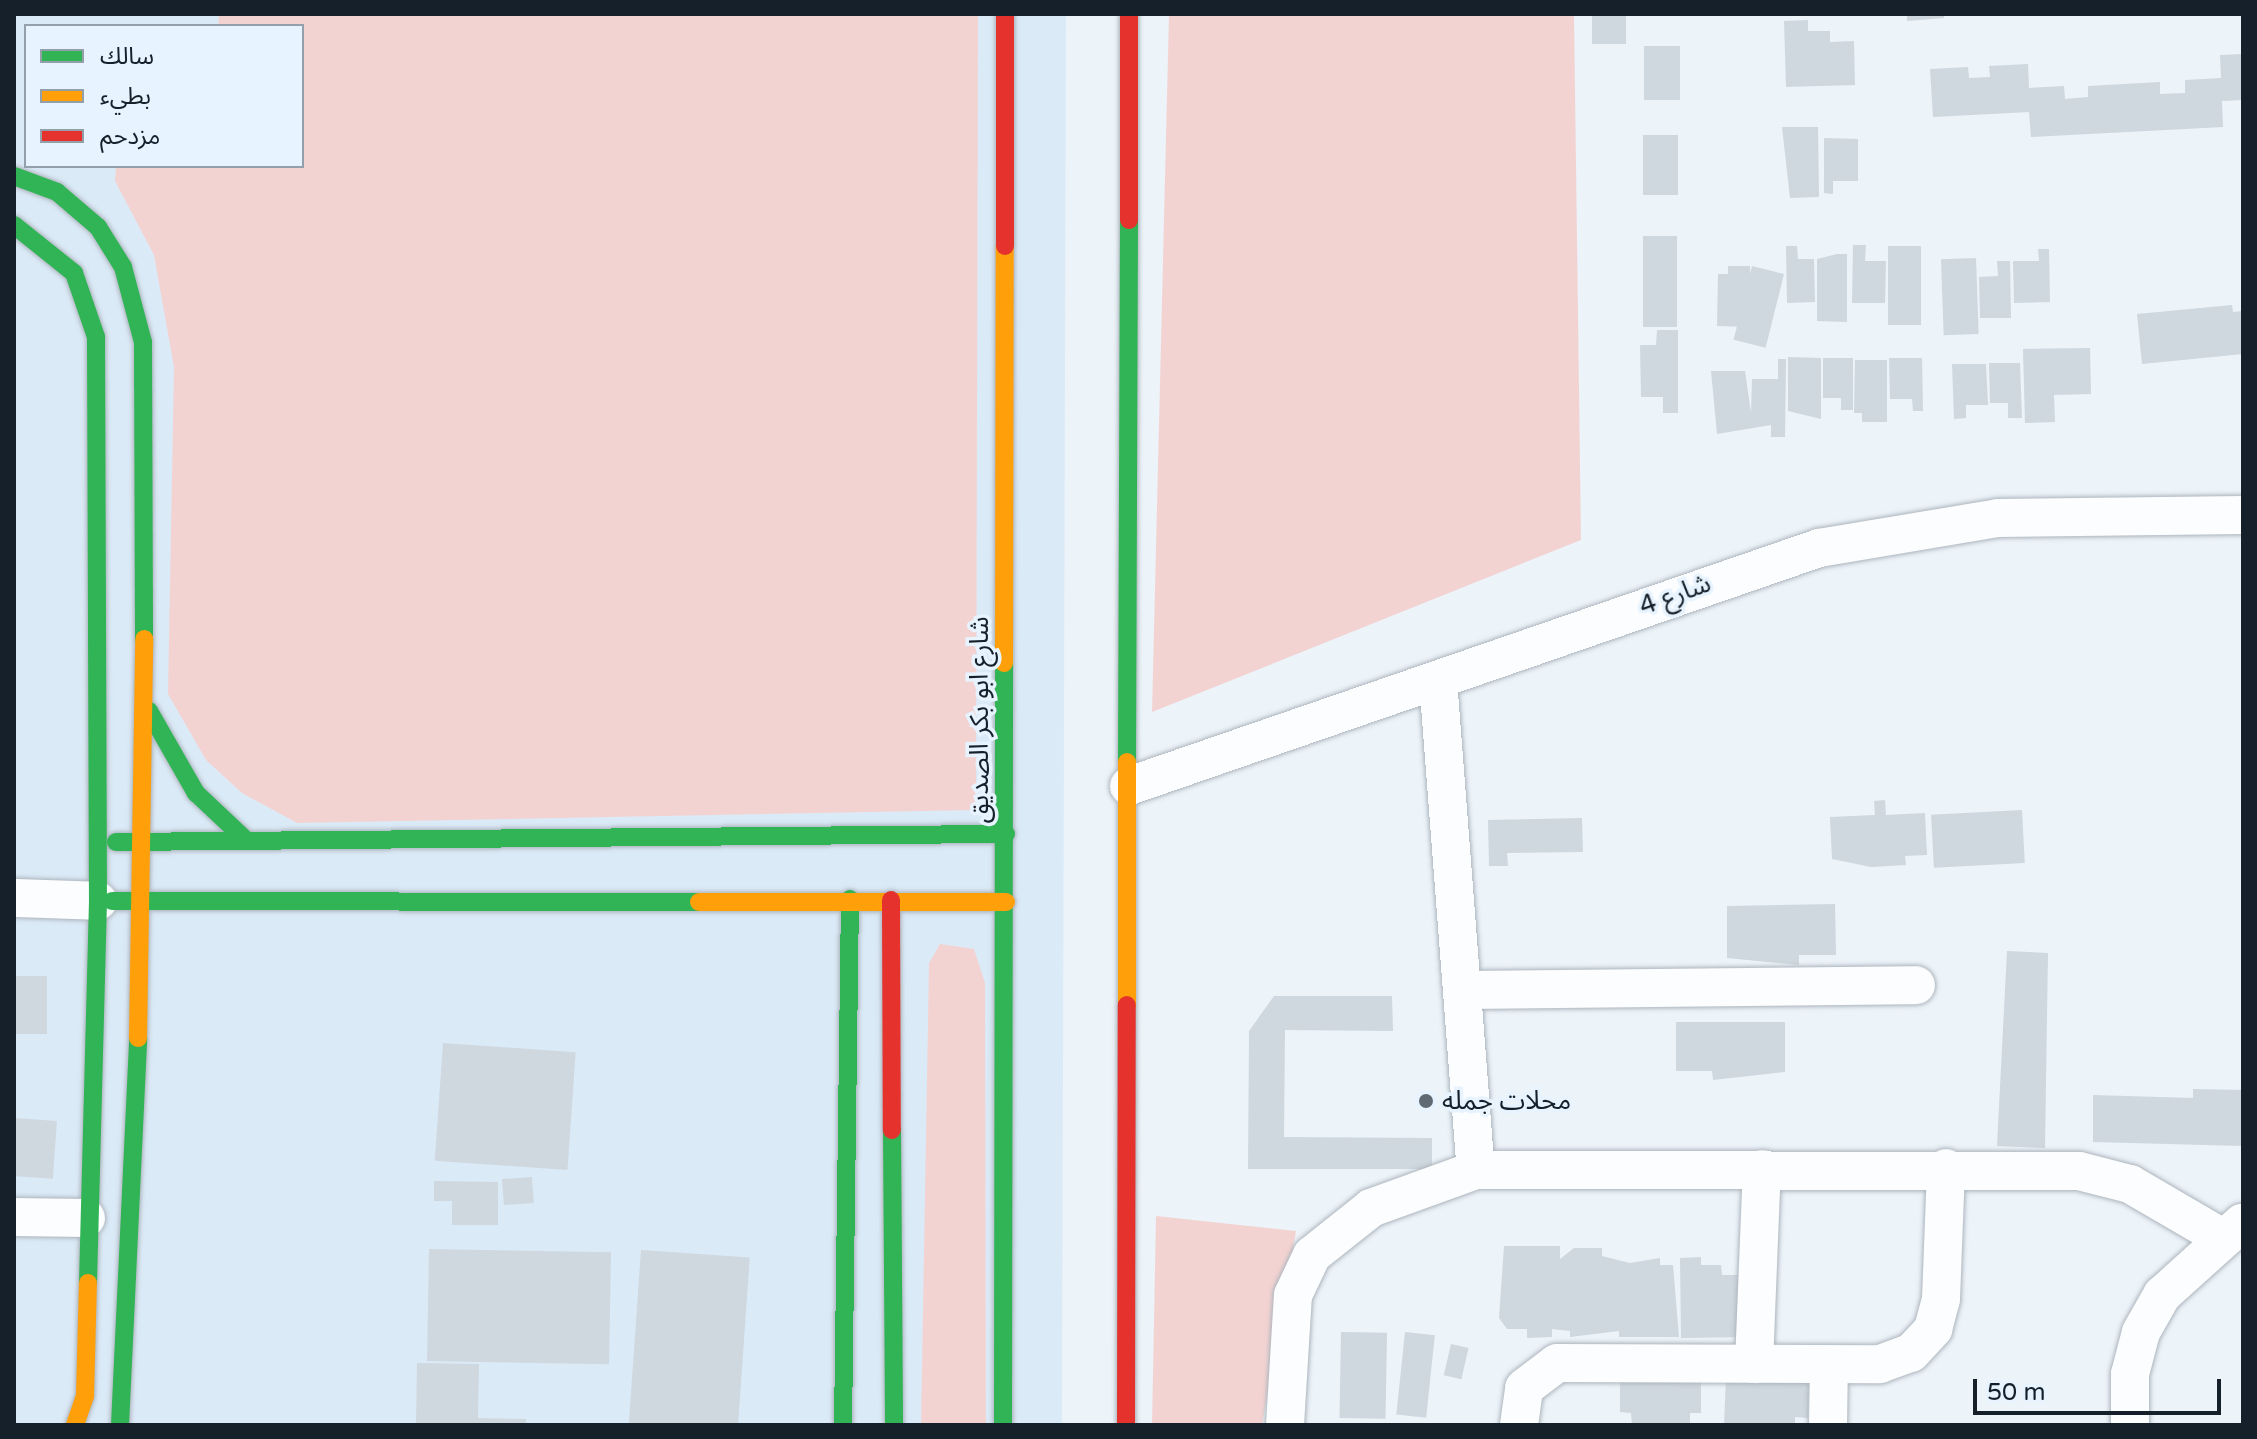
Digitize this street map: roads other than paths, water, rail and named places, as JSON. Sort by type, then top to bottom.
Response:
[{"type":"street","name":"شارع ابو بكر الصديق","points":[[1003,1425],[1005,14]]},
{"type":"street","points":[[1126,1425],[1129,14]]},
{"type":"street","points":[[14,176],[83,209],[123,267],[138,317],[145,702],[144,842],[128,1356],[120,1425]]},
{"type":"street","points":[[14,225],[74,273],[96,337],[98,901],[86,1218],[85,1396],[75,1425]]},
{"type":"street","name":"شارع 4","points":[[1129,786],[1736,573],[1867,537],[2037,516],[2243,515]]},
{"type":"street","points":[[1438,680],[1476,1170]]},
{"type":"street","points":[[145,702],[196,793],[247,841]]},
{"type":"street","points":[[97,842],[1006,834]]},
{"type":"street","points":[[14,898],[141,902],[850,899],[1006,902]]},
{"type":"street","points":[[843,1425],[850,899]]},
{"type":"street","points":[[891,900],[894,1425]]},
{"type":"street","points":[[1462,990],[1916,985]]},
{"type":"street","points":[[1285,1425],[1293,1295],[1312,1255],[1371,1208],[1476,1170],[1946,1168],[2079,1171],[2117,1180],[2232,1230],[2162,1295],[2141,1332],[2130,1425]]},
{"type":"street","points":[[1519,1425],[1524,1388],[1557,1363],[1829,1364],[1891,1360],[1911,1353],[1933,1329],[1941,1299],[1946,1168]]},
{"type":"street","points":[[1754,1364],[1762,1169]]},
{"type":"street","points":[[14,1217],[86,1218]]},
{"type":"street","points":[[1828,1425],[1829,1364]]},
{"type":"place","name":"محلات جمله","points":[[1426,1101]]}]
